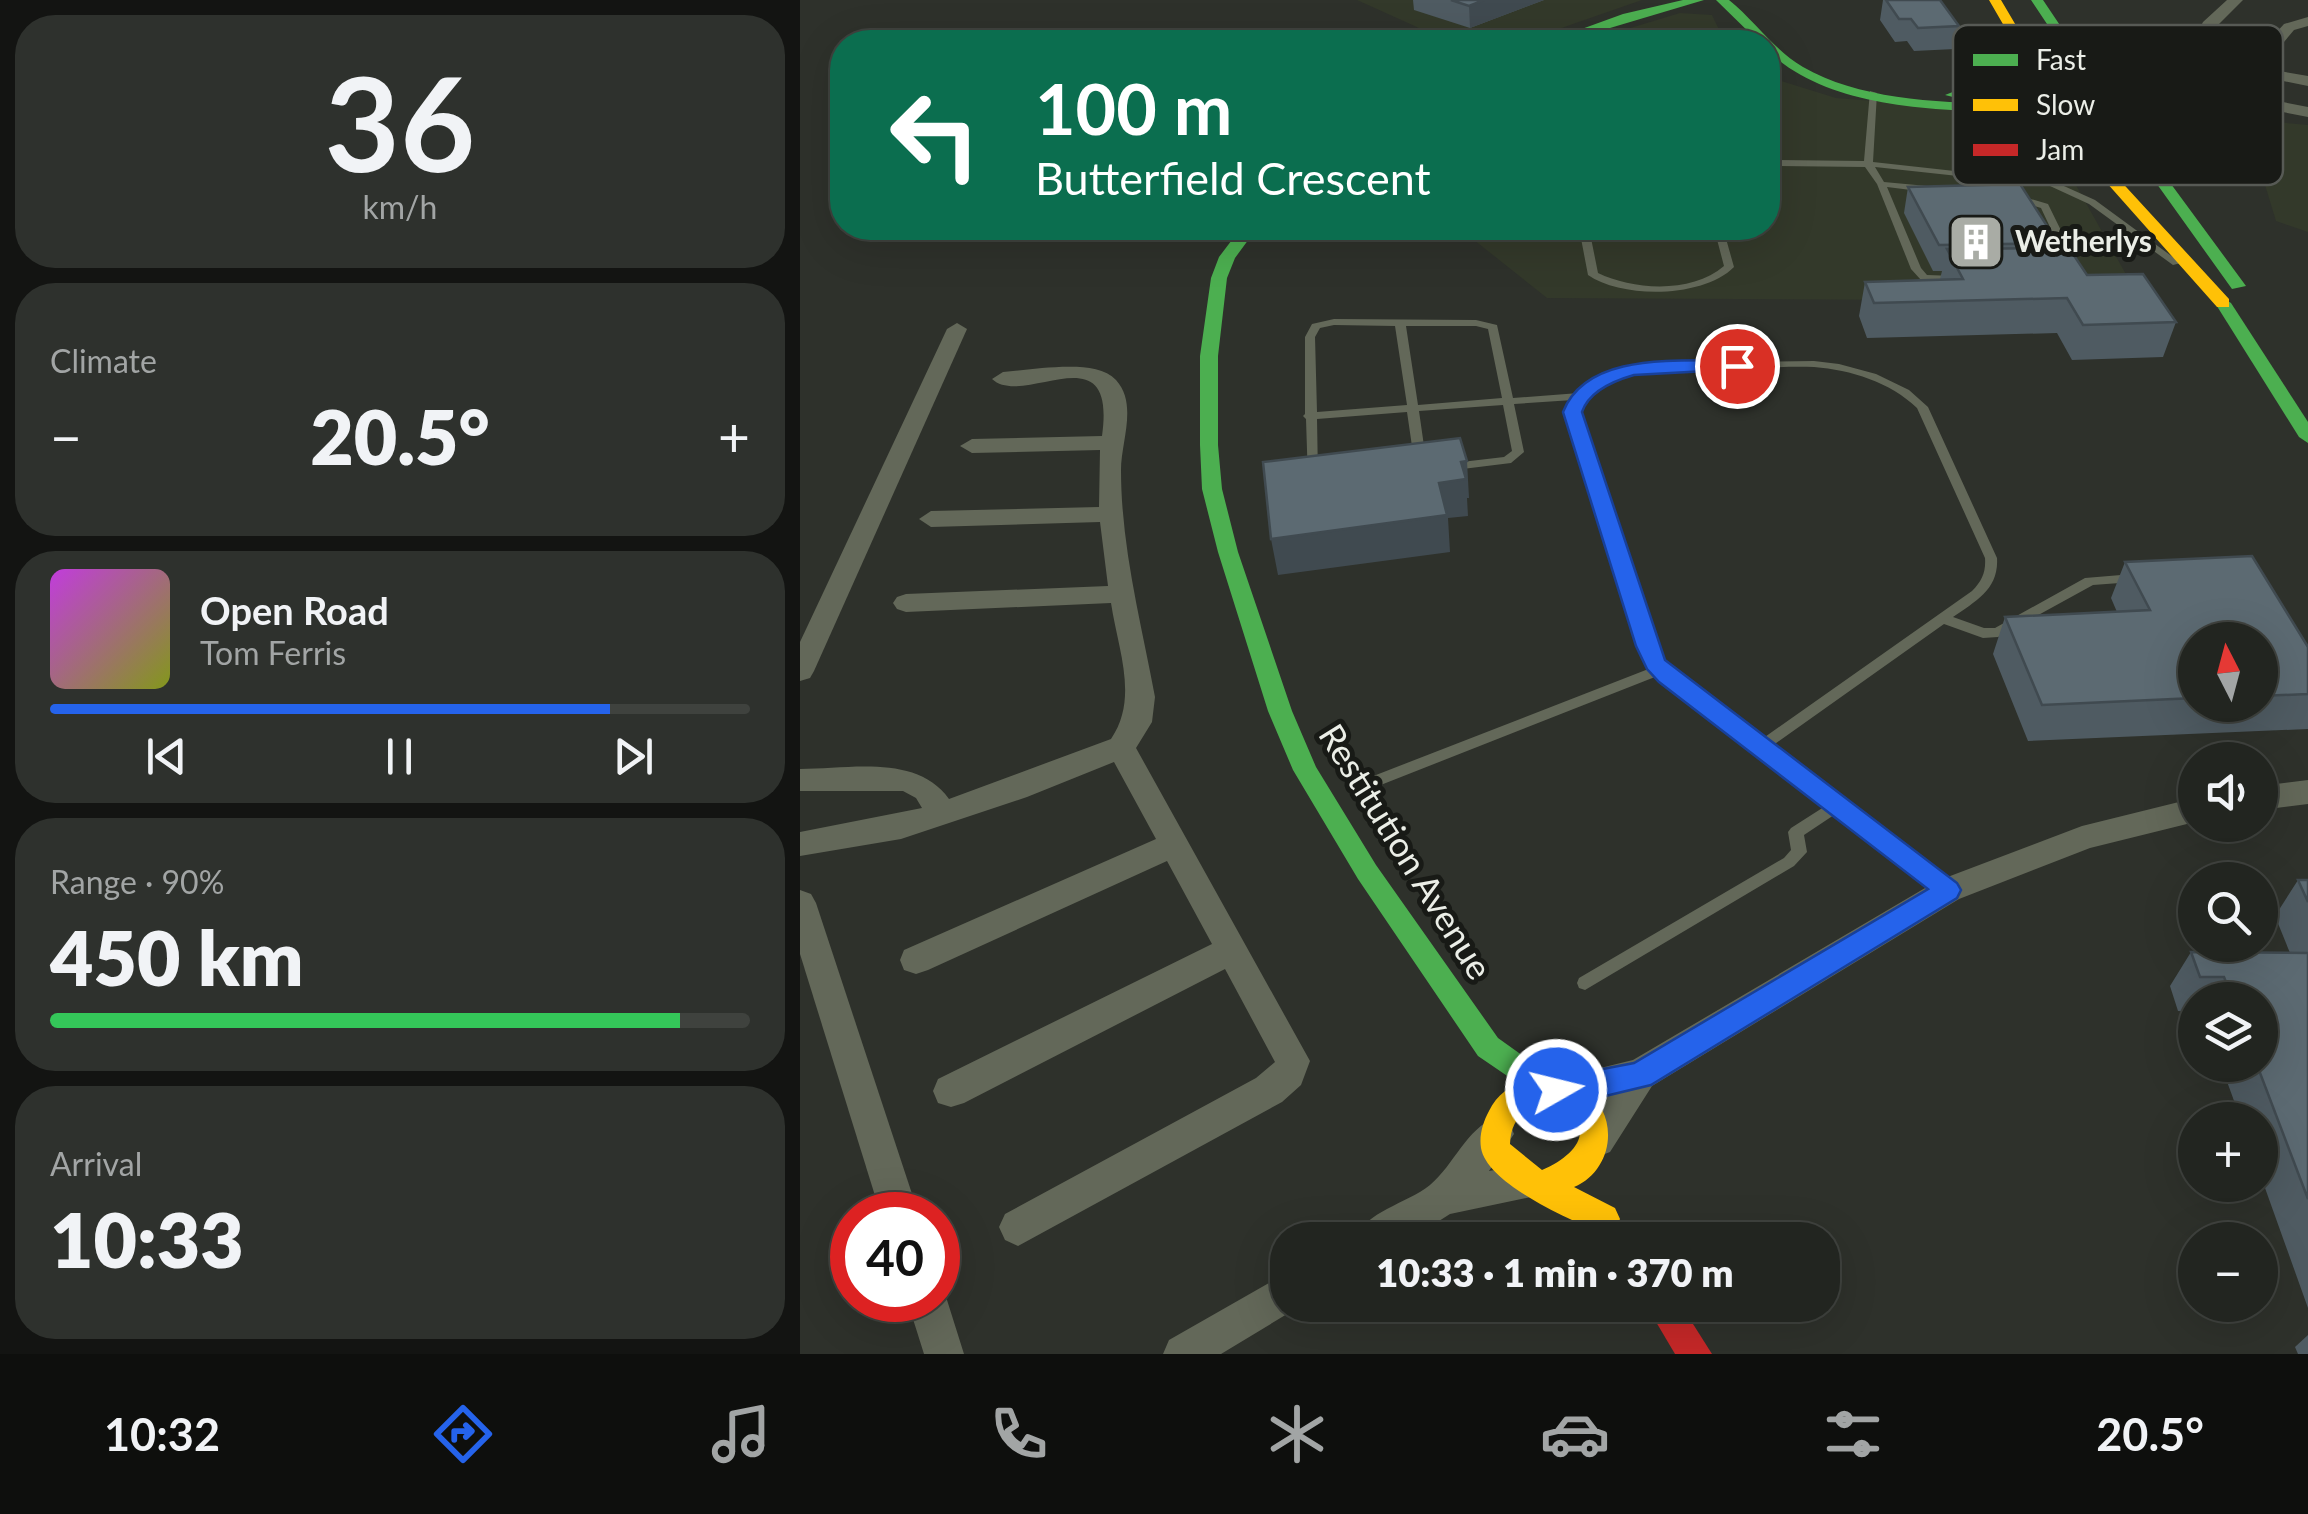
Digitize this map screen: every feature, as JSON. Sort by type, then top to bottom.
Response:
[{"type":"street","points":[[1587,30],[1698,0]]},
{"type":"street","points":[[1722,0],[1761,18],[1770,30]]},
{"type":"street","points":[[2037,0],[2054,25]]},
{"type":"street","points":[[2209,25],[2236,0]]},
{"type":"street","points":[[1996,1],[2009,25]]},
{"type":"street","points":[[2283,34],[2289,27],[2308,22]]},
{"type":"street","points":[[1780,45],[1798,70],[1822,81],[1882,94],[1953,97]]},
{"type":"street","points":[[2283,75],[2308,81]]},
{"type":"street","points":[[1882,94],[1952,95]]},
{"type":"street","points":[[2283,108],[2308,112]]},
{"type":"street","points":[[2117,185],[2210,286],[2249,338],[2308,438]]},
{"type":"street","points":[[2166,185],[2216,254],[2308,396]]},
{"type":"street","name":"Restitution Avenue","points":[[1239,240],[1219,278],[1210,356],[1212,489],[1228,552],[1280,712],[1305,770],[1367,872],[1488,1048],[1556,1091]]},
{"type":"street","points":[[800,671],[810,629],[957,328]]},
{"type":"street","points":[[800,844],[901,827],[1018,789],[1120,748],[1142,711],[1109,514],[1110,443],[1116,407],[1112,389],[1105,380],[1082,374],[1003,378]]},
{"type":"street","points":[[972,446],[1110,443]]},
{"type":"street","points":[[931,519],[1109,514]]},
{"type":"street","points":[[906,603],[1123,594]]},
{"type":"street","points":[[1018,1227],[1269,1090],[1289,1074],[1293,1061],[1120,748]]},
{"type":"street","points":[[800,780],[907,780],[926,790],[941,812]]},
{"type":"street","points":[[2278,796],[2308,792]]},
{"type":"street","points":[[1403,1222],[1444,1197],[1520,1097],[1640,1076],[1948,890],[2082,838],[2178,813]]},
{"type":"street","points":[[916,960],[1174,844]]},
{"type":"street","points":[[800,903],[893,1192]]},
{"type":"street","points":[[951,1091],[1232,950]]},
{"type":"street","name":"Restitution Avenue","points":[[1488,1048],[1498,1126]]},
{"type":"street","points":[[1444,1197],[1573,1178],[1640,1076]]},
{"type":"street","points":[[1556,1091],[1585,1106],[1596,1128],[1604,1220]]},
{"type":"street","points":[[1498,1126],[1504,1162],[1534,1183],[1604,1220]]},
{"type":"street","points":[[1183,1354],[1270,1302]]},
{"type":"street","points":[[934,1322],[944,1354]]},
{"type":"street","points":[[1673,1322],[1695,1354]]},
{"type":"lane","points":[[1882,94],[1868,164],[1882,184],[1916,269],[1924,278],[1977,278]]},
{"type":"lane","points":[[1780,163],[1868,164],[1953,174]]},
{"type":"lane","points":[[1882,184],[1947,191]]},
{"type":"lane","points":[[2053,185],[2092,202],[2210,286]]},
{"type":"lane","points":[[1999,196],[2033,200],[2044,206],[2075,268],[2070,274]]},
{"type":"lane","points":[[1586,240],[1593,275],[1605,283],[1658,288],[1705,284],[1722,277],[1729,268],[1721,240]]},
{"type":"lane","points":[[1334,322],[1400,322],[1476,323],[1493,327],[1508,401],[1518,452],[1514,457],[1316,481],[1312,478],[1310,337],[1316,326],[1334,322]]},
{"type":"lane","points":[[1400,322],[1421,470]]},
{"type":"lane","points":[[1309,416],[1578,396],[1611,376],[1632,370],[1816,364],[1856,371],[1914,398],[1991,558],[1993,570],[1988,582],[1945,619],[1762,746]]},
{"type":"lane","points":[[1578,396],[1572,412],[1574,423],[1648,646],[1660,670],[1948,890]]},
{"type":"lane","points":[[1945,619],[1984,633],[1998,632],[2090,580],[2156,577]]},
{"type":"lane","points":[[1362,786],[1660,670]]},
{"type":"lane","points":[[1585,983],[1789,862],[1799,852],[1796,832],[1838,806]]},
{"type":"shaded area","points":[[1357,0],[1642,0],[1556,30],[1423,30]]},
{"type":"shaded area","points":[[1680,13],[1712,15],[1719,30],[1624,30]]},
{"type":"shaded area","points":[[1780,81],[1836,98],[1953,107],[1953,185],[2076,185],[2141,301],[1547,298],[1474,240],[1780,240]]},
{"type":"shaded area","points":[[2283,123],[2308,125],[2308,232],[2276,221],[2265,185],[2283,185]]},
{"type":"building","points":[[1451,0],[1484,0],[1469,6]]},
{"type":"building","points":[[1886,0],[1940,0],[1958,25],[1918,28],[1911,19],[1899,19]]},
{"type":"building","points":[[2021,185],[2058,243],[1939,245],[1908,187]]},
{"type":"building","points":[[2069,248],[2087,275],[2143,274],[2176,322],[2083,325],[2067,298],[1874,303],[1865,282],[1963,279],[1947,249]]},
{"type":"building","points":[[1460,438],[1467,461],[1461,462],[1466,479],[1439,483],[1447,515],[1271,539],[1263,462]]},
{"type":"building","points":[[2252,556],[2308,647],[2308,694],[2278,695],[2278,622],[2178,622],[2178,699],[2042,705],[2005,617],[2150,610],[2125,562]]},
{"type":"building","points":[[2298,880],[2308,880],[2308,902]]},
{"type":"building","points":[[2278,953],[2308,953],[2308,1199],[2278,1120],[2278,1102],[2271,1102],[2263,1082],[2278,1082],[2278,982],[2226,982],[2224,977],[2200,977],[2195,962],[2278,962]]},
{"type":"traffic: fast","points":[[1588,30],[1698,0]]},
{"type":"traffic: fast","points":[[1722,0],[1754,30]]},
{"type":"traffic: fast","points":[[2037,0],[2054,25]]},
{"type":"traffic: fast","points":[[1780,55],[1802,72],[1834,85],[1909,101],[1953,104]]},
{"type":"traffic: fast","points":[[2165,185],[2238,286]]},
{"type":"traffic: fast","points":[[1240,240],[1227,257],[1219,278],[1209,356],[1212,489],[1228,552],[1280,711],[1305,770],[1367,872],[1488,1047],[1547,1090]]},
{"type":"traffic: fast","points":[[2223,303],[2308,437]]},
{"type":"traffic: slow","points":[[1995,0],[2010,25]]},
{"type":"traffic: slow","points":[[2116,185],[2223,303]]},
{"type":"traffic: slow","points":[[1542,1185],[1575,1171],[1591,1153],[1595,1133],[1588,1113],[1573,1098],[1553,1090],[1531,1091],[1509,1106],[1497,1126],[1496,1150],[1520,1175],[1604,1219]]},
{"type":"traffic: jam","points":[[1673,1322],[1695,1354]]},
{"type":"place","name":"Wetherlys","points":[[1976,242]]},
{"type":"route","points":[[1556,1090],[1564,1092],[1640,1076],[1948,890],[1655,664],[1572,412],[1578,396],[1611,376],[1632,370],[1737,366]]}]
